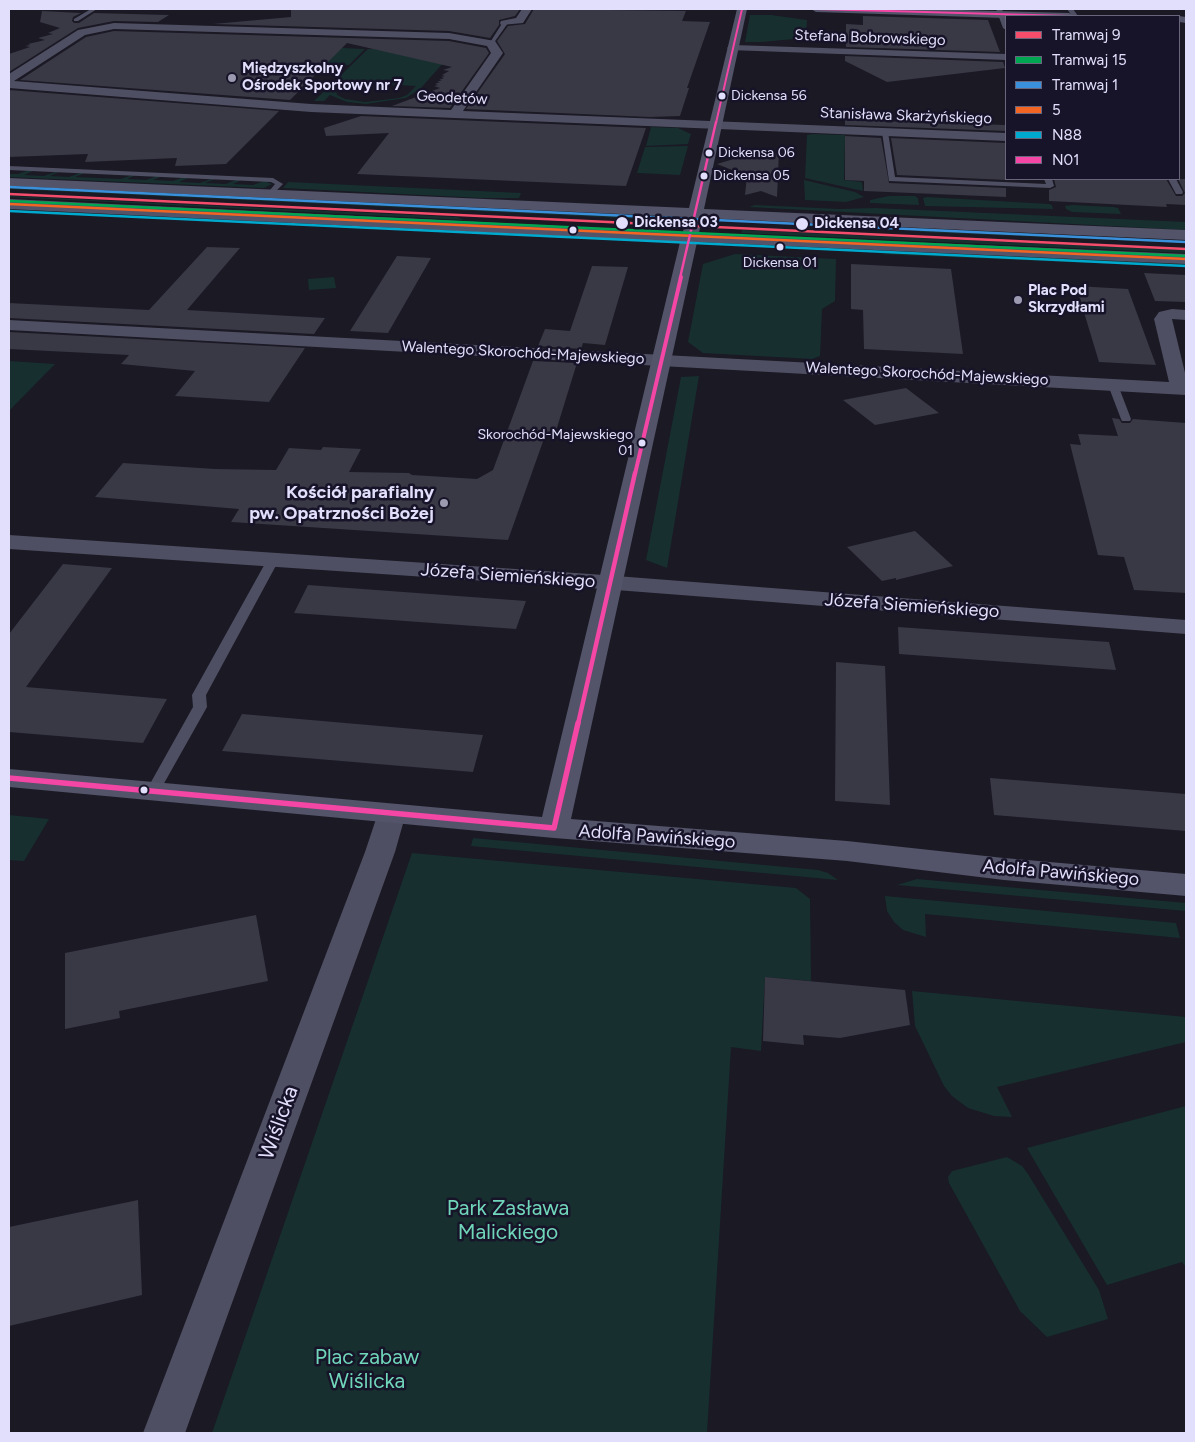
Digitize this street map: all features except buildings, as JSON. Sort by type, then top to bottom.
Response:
[{"type":"street","points":[[505,23],[519,21],[527,9]]},
{"type":"street","points":[[554,828],[742,9]]},
{"type":"street","points":[[816,9],[1000,12],[1051,15]]},
{"type":"street","points":[[9,79],[82,32],[122,26],[449,36],[492,43],[498,52],[454,115]]},
{"type":"street","name":"Stefana Bobrowskiego","points":[[733,48],[1005,57]]},
{"type":"street","name":"Geodetów","points":[[9,84],[311,108],[714,125]]},
{"type":"street","name":"Stanisława Skarżyńskiego","points":[[714,125],[1005,137]]},
{"type":"street","points":[[9,182],[1186,235]]},
{"type":"street","points":[[9,204],[1186,259]]},
{"type":"street","points":[[1183,389],[1163,319],[1165,316],[1172,314],[1186,315]]},
{"type":"street","name":"Walentego Skorochód-Majewskiego","points":[[9,325],[406,345],[661,361],[1183,389]]},
{"type":"street","name":"Józefa Siemieńskiego","points":[[9,542],[611,583],[1186,626]]},
{"type":"street","name":"Adolfa Pawińskiego","points":[[9,778],[554,828],[846,851],[1004,869],[1186,885]]},
{"type":"street","name":"Wiślicka","points":[[164,1433],[380,852],[392,813]]},
{"type":"lane","points":[[76,20],[94,9]]},
{"type":"lane","points":[[1000,12],[1005,25]]},
{"type":"lane","points":[[492,43],[505,23]]},
{"type":"lane","points":[[885,132],[892,179],[1050,186],[1048,180]]},
{"type":"lane","points":[[9,168],[273,180],[279,184],[270,195]]},
{"type":"lane","points":[[1173,180],[1179,192]]},
{"type":"lane","points":[[1113,385],[1126,419]]},
{"type":"lane","points":[[152,791],[200,707],[199,695],[274,560]]},
{"type":"green space","points":[[750,15],[771,15],[807,20],[806,38],[745,42]]},
{"type":"green space","points":[[276,45],[365,49],[349,65],[257,61]]},
{"type":"green space","points":[[368,49],[453,52],[420,89],[406,98],[366,104],[347,102],[330,95],[324,101],[314,101]],"holes":[[[344,82],[416,86],[407,95],[399,98],[365,102],[345,99],[337,95],[336,91]]]},
{"type":"green space","points":[[651,127],[678,128],[691,134],[688,144],[646,146]]},
{"type":"green space","points":[[807,135],[845,135],[844,180],[862,182],[863,191],[805,178]]},
{"type":"green space","points":[[688,146],[680,175],[637,173],[645,147]]},
{"type":"green space","points":[[29,170],[33,171],[24,175],[44,176],[59,172],[50,176],[69,177],[85,173],[75,177],[121,179],[136,175],[127,179],[146,180],[162,176],[153,180],[173,181],[184,177],[188,178],[179,182],[200,183],[215,179],[205,183],[226,184],[241,180],[233,184],[253,185],[264,181],[272,184],[264,188],[9,177],[9,174],[18,174]]},
{"type":"green space","points":[[804,180],[855,192],[864,197],[846,202],[805,200]]},
{"type":"green space","points":[[288,182],[521,193],[519,198],[481,198],[283,188]]},
{"type":"green space","points":[[9,186],[643,217],[643,219],[9,189]]},
{"type":"green space","points":[[889,196],[915,196],[918,198],[919,205],[870,203],[870,200]]},
{"type":"green space","points":[[9,197],[457,217],[464,220]]},
{"type":"green space","points":[[923,198],[1049,204],[1052,205],[1053,209],[925,206]]},
{"type":"green space","points":[[755,205],[839,209],[875,208],[1186,222],[1186,230],[749,207]]},
{"type":"green space","points":[[1065,206],[1113,207],[1118,208],[1121,214],[1072,212],[1066,209]]},
{"type":"green space","points":[[919,228],[1186,241],[1186,243],[920,232]]},
{"type":"green space","points":[[742,230],[1186,250],[1186,253],[741,233]]},
{"type":"green space","points":[[907,252],[1186,263],[1186,267],[876,254]]},
{"type":"green space","points":[[735,254],[836,259],[835,301],[822,309],[820,356],[812,359],[703,353],[688,342],[703,264]]},
{"type":"green space","points":[[334,277],[336,288],[309,290],[308,279]]},
{"type":"green space","points":[[9,361],[55,364],[9,411]]},
{"type":"green space","points":[[699,376],[667,568],[646,560],[681,377]]},
{"type":"green space","points":[[9,815],[49,819],[24,861],[9,860]]},
{"type":"green space","points":[[473,838],[818,870],[828,873],[838,880],[471,846]]},
{"type":"green space","name":"Park Zasława Malickiego","points":[[412,853],[796,888],[810,899],[811,981],[765,977],[761,1051],[731,1047],[707,1433],[212,1433]]},
{"type":"green space","points":[[917,879],[1186,903],[1186,911],[897,885]]},
{"type":"green space","points":[[885,896],[1176,923],[1180,938],[925,914],[926,937],[903,930],[894,922],[887,911]]},
{"type":"green space","points":[[912,991],[1186,1017],[1186,1042],[997,1087],[1012,1117],[994,1116],[968,1108],[952,1096],[944,1086],[915,1026]]},
{"type":"green space","points":[[1186,1106],[1186,1267],[1182,1262],[1107,1285],[1027,1148]]},
{"type":"green space","points":[[1007,1157],[1022,1166],[1028,1174],[1099,1290],[1108,1319],[1047,1337],[1020,1311],[949,1183],[948,1177],[952,1171]]},
{"type":"tram line","name":"1","points":[[9,187],[1186,242]]},
{"type":"tram line","name":"9","points":[[9,194],[1186,249]]},
{"type":"tram line","name":"15","points":[[9,201],[1186,256]]},
{"type":"transit line","name":"N01","points":[[554,828],[742,9]]},
{"type":"transit line","name":"N01","points":[[816,9],[1033,15]]},
{"type":"transit line","name":"5","points":[[9,204],[1186,259]]},
{"type":"transit line","name":"N88","points":[[9,211],[1186,266]]},
{"type":"transit line","name":"N01","points":[[9,778],[554,828]]},
{"type":"place","name":"Międzyszkolny Ośrodek Sportowy nr 7","points":[[232,78]]},
{"type":"place","name":"Dickensa 56","points":[[722,96]]},
{"type":"place","name":"Dickensa 06","points":[[709,153]]},
{"type":"place","name":"Dickensa 05","points":[[704,176]]},
{"type":"place","name":"Dickensa 03","points":[[622,223]]},
{"type":"place","name":"Dickensa 04","points":[[802,224]]},
{"type":"place","name":"Dickensa 01","points":[[780,247]]},
{"type":"place","name":"Plac Pod Skrzydłami","points":[[1018,300]]},
{"type":"place","name":"Skorochód-Majewskiego 01","points":[[642,443]]},
{"type":"place","name":"Kościół parafialny pw. Opatrzności Bożej","points":[[444,503]]},
{"type":"park label","name":"Plac zabaw Wiślicka","points":[[367,1370]]}]
